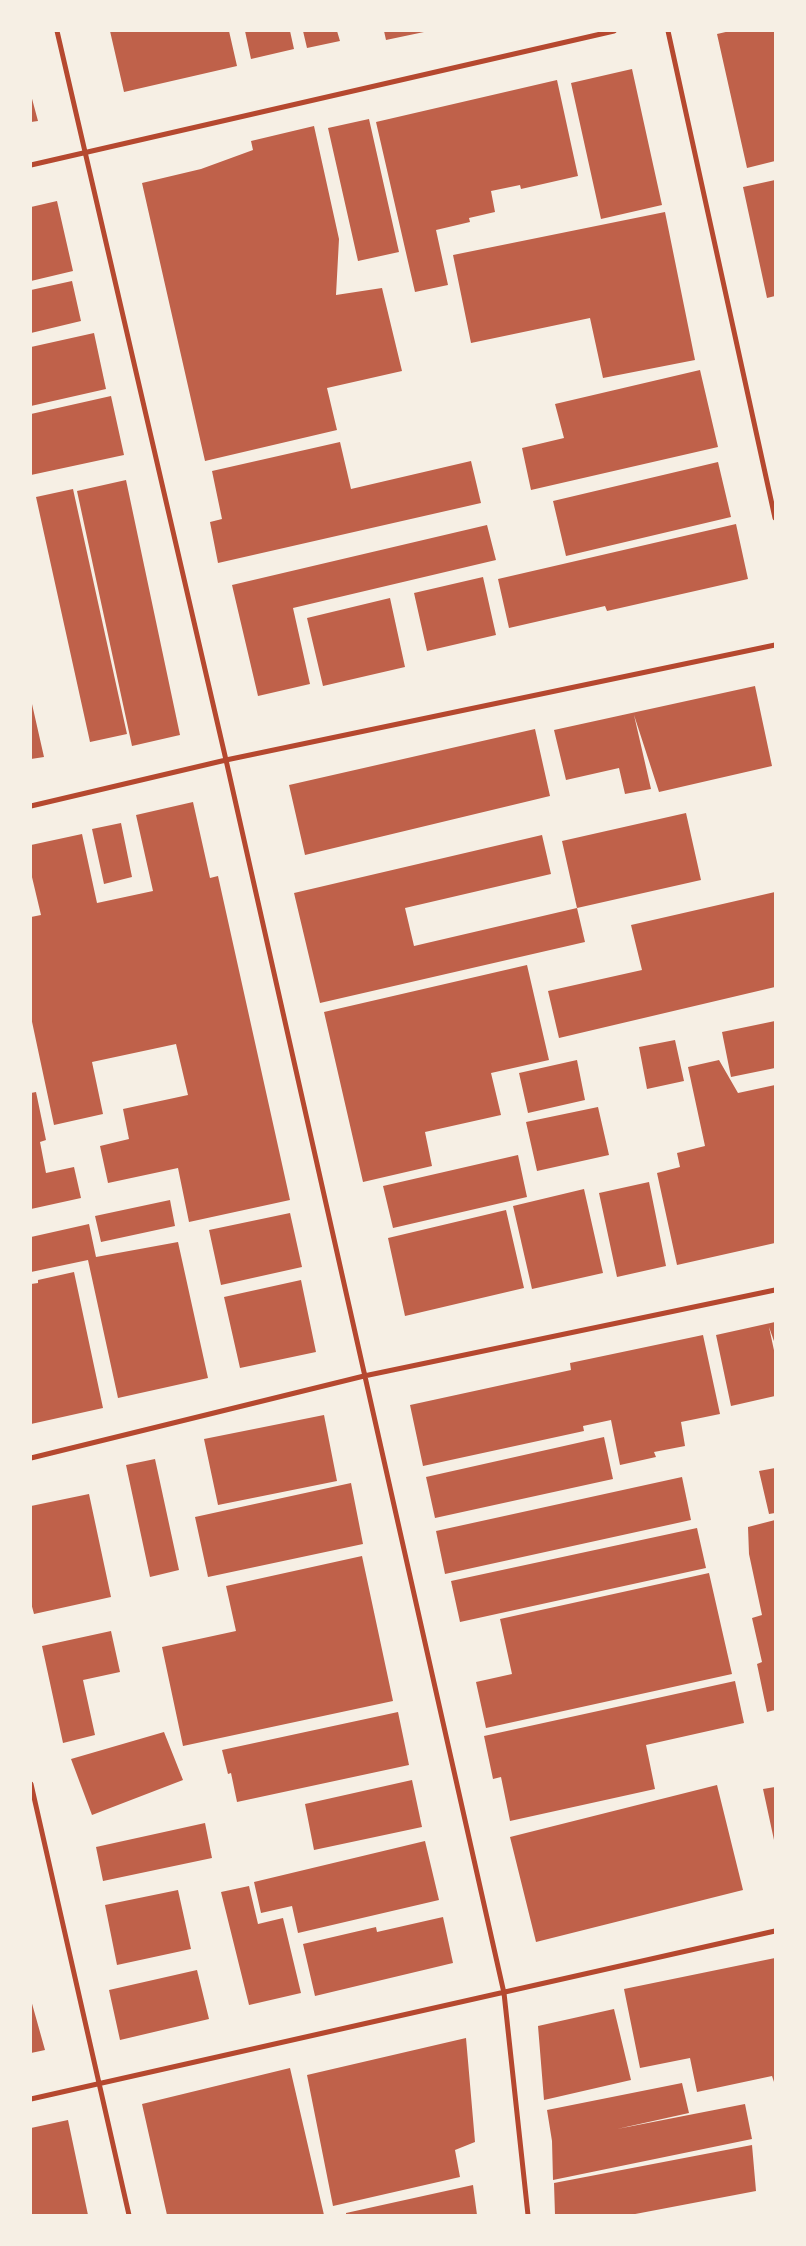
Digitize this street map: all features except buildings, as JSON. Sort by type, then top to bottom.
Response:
[{"type":"street","points":[[57,31],[226,760],[504,1994],[528,2215]]},
{"type":"street","points":[[31,165],[614,31]]},
{"type":"street","points":[[668,31],[775,518]]},
{"type":"street","points":[[31,806],[226,760],[775,645]]},
{"type":"street","points":[[31,1458],[364,1376],[775,1290]]},
{"type":"street","points":[[31,1784],[129,2215]]},
{"type":"street","points":[[31,2100],[775,1931]]}]
